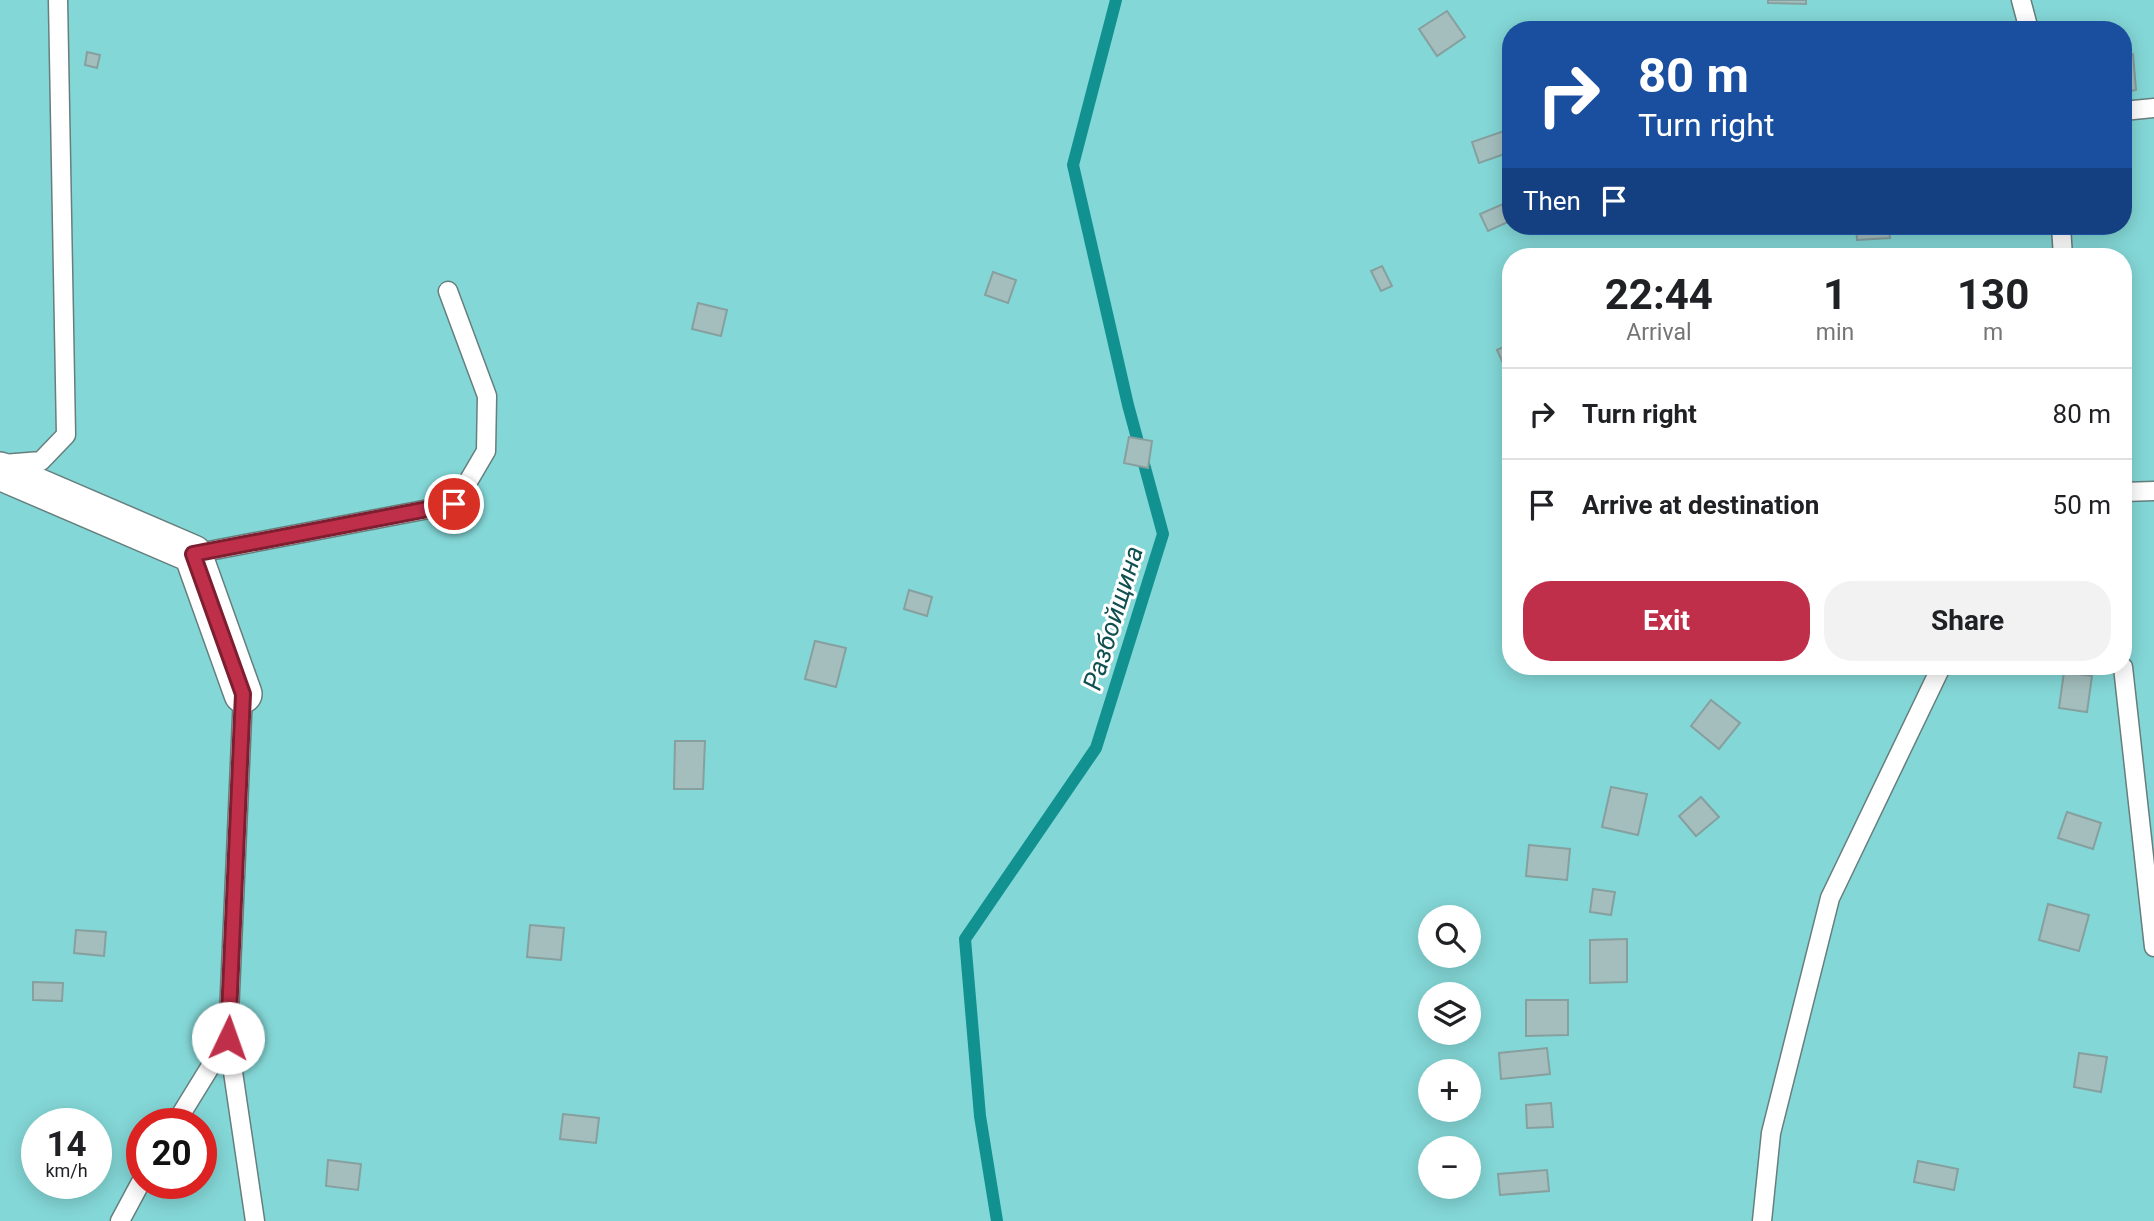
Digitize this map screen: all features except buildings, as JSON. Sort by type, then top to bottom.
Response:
[{"type":"street","points":[[0,471],[193,554],[243,694]]},
{"type":"lane","points":[[0,464],[41,461],[66,435],[58,0]]},
{"type":"lane","points":[[2021,0],[2027,21]]},
{"type":"lane","points":[[2132,110],[2154,108]]},
{"type":"lane","points":[[193,554],[454,504],[486,452],[487,396],[448,291]]},
{"type":"lane","points":[[2132,492],[2154,491]]},
{"type":"lane","points":[[1762,1221],[1771,1133],[1830,898],[1937,675]]},
{"type":"lane","points":[[2124,675],[2154,947]]},
{"type":"lane","points":[[243,694],[228,1038],[255,1221]]},
{"type":"lane","points":[[185,1108],[228,1038]]},
{"type":"lane","points":[[120,1221],[132,1199]]},
{"type":"shaded area","points":[[0,0],[2154,0],[2154,1221],[0,1221]]},
{"type":"waterway","name":"Разбойщина","points":[[997,1221],[980,1116],[965,939],[1096,748],[1163,534],[1128,405],[1073,165],[1116,0]]},
{"type":"route","points":[[228,1038],[243,694],[193,554],[454,504]]}]
